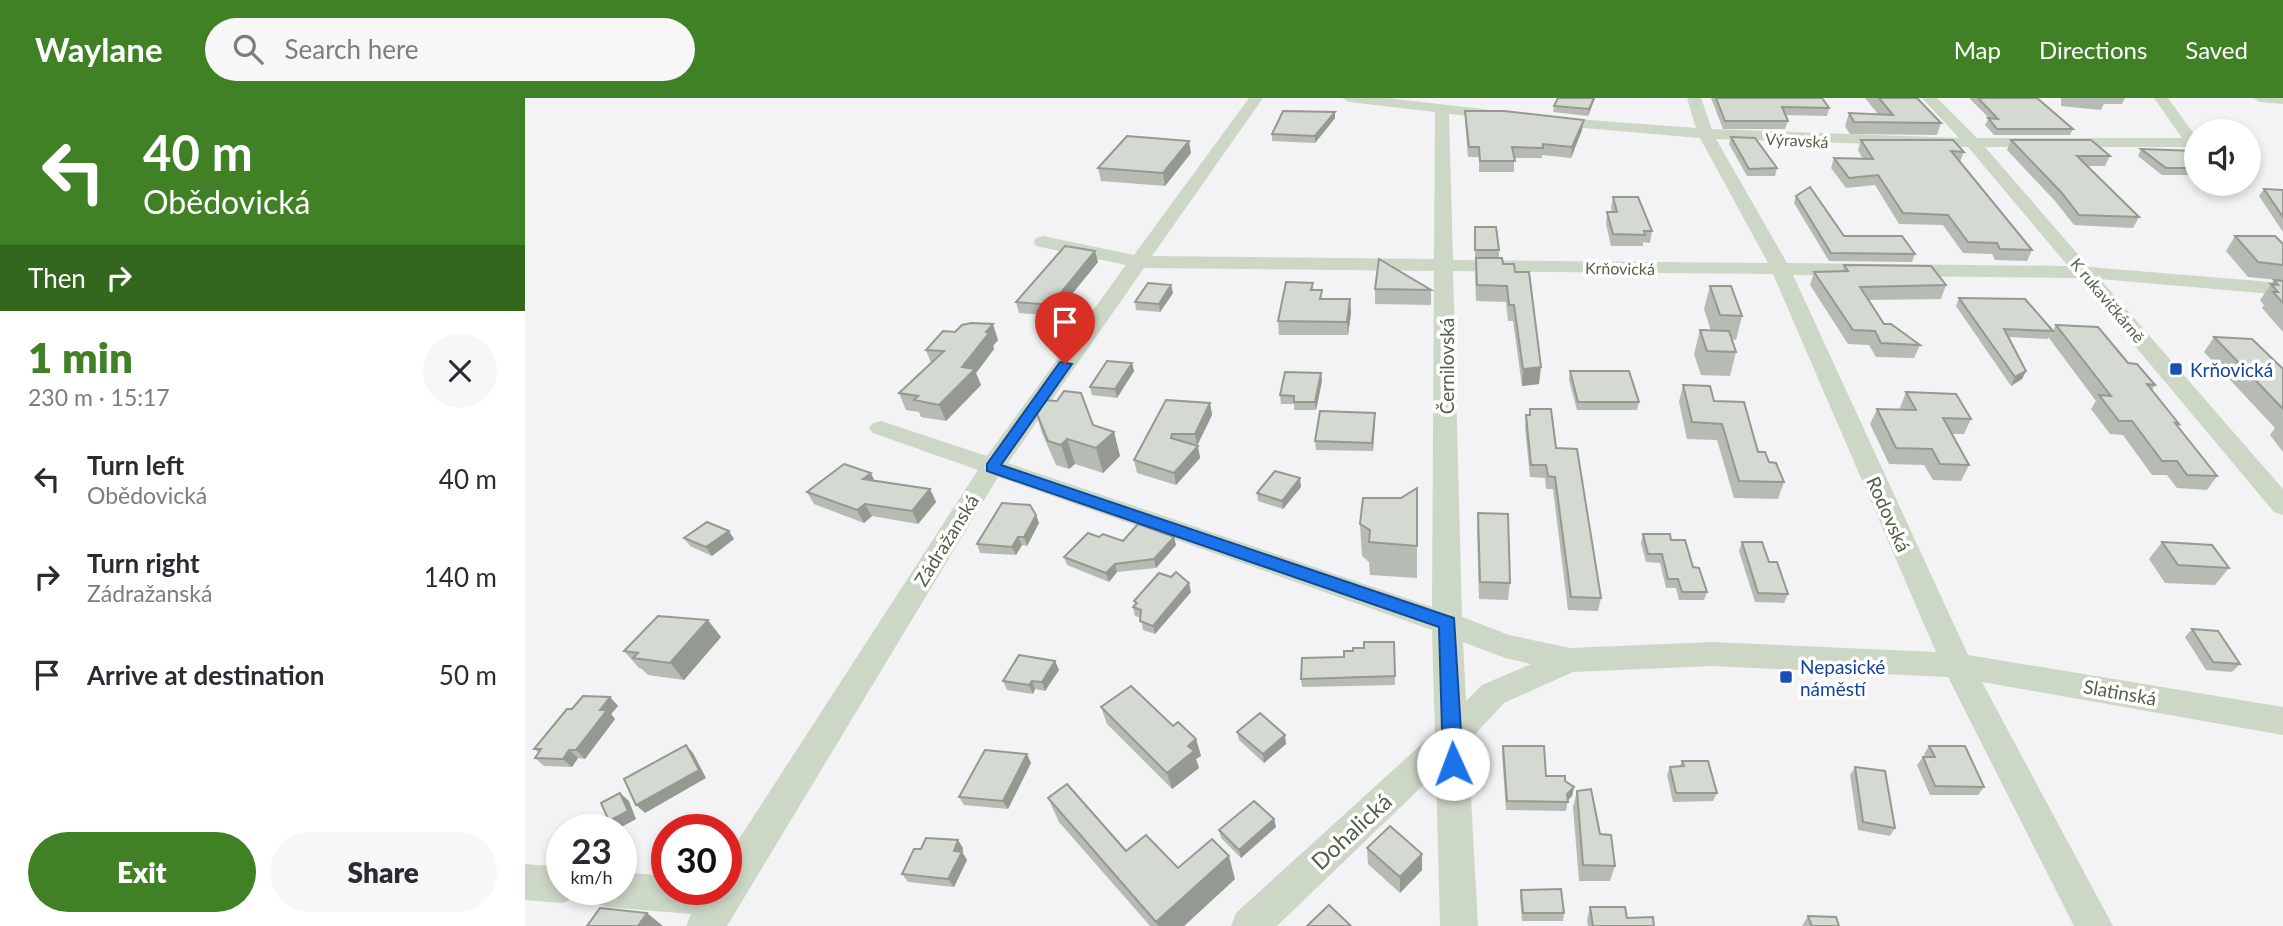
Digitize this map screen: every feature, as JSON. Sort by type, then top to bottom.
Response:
[{"type":"street","name":"Zádražanská","points":[[713,913],[992,467],[1256,98]]},
{"type":"street","name":"Výravská","points":[[1349,98],[1534,114],[1706,135],[1974,144],[2193,143],[2161,98]]},
{"type":"street","name":"Rodovská","points":[[1694,98],[1706,135],[1781,270],[1957,665],[2094,926]]},
{"type":"street","name":"K rukavičkárně","points":[[1929,98],[1974,144],[2283,506]]},
{"type":"street","name":"Černilovská","points":[[1439,105],[1445,266],[1447,623]]},
{"type":"street","name":"Krňovická","points":[[1043,242],[1138,262],[2084,272],[2283,289]]},
{"type":"street","points":[[881,428],[1447,623],[1504,646],[1570,660],[1712,654],[1957,665]]},
{"type":"street","points":[[1447,623],[1459,926]]},
{"type":"street","points":[[1452,737],[1493,694],[1570,660]]},
{"type":"street","name":"Slatinská","points":[[1957,665],[2283,721]]},
{"type":"street","name":"Dohalická","points":[[1250,926],[1452,737]]},
{"type":"street","points":[[525,882],[546,884]]},
{"type":"street","points":[[637,896],[713,913]]},
{"type":"building","points":[[1558,98],[1594,98],[1589,109],[1554,106]]},
{"type":"building","points":[[1716,98],[1822,98],[1829,108],[1782,107],[1788,121],[1725,121]]},
{"type":"building","points":[[1879,98],[1917,98],[1941,123],[1854,122],[1849,113],[1893,115]]},
{"type":"building","points":[[1978,98],[2037,98],[2073,129],[1997,129],[1988,118],[1998,119]]},
{"type":"building","points":[[1283,111],[1335,112],[1315,136],[1272,134]]},
{"type":"building","points":[[1465,111],[1504,111],[1584,120],[1572,147],[1543,144],[1543,148],[1512,147],[1515,161],[1480,161],[1479,147],[1469,147]]},
{"type":"building","points":[[1127,136],[1189,141],[1163,173],[1098,168]]},
{"type":"building","points":[[1731,137],[1755,138],[1777,168],[1749,169]]},
{"type":"building","points":[[1861,140],[1953,140],[1964,152],[1951,151],[2032,250],[2000,249],[1997,243],[1968,242],[1948,215],[1903,213],[1878,175],[1849,178],[1834,158],[1873,159]]},
{"type":"building","points":[[2011,140],[2091,140],[2110,156],[2077,156],[2139,217],[2079,215],[2061,192]]},
{"type":"building","points":[[2141,149],[2184,151],[2184,168],[2166,168]]},
{"type":"building","points":[[1810,187],[1844,236],[1902,236],[1915,254],[1831,253],[1796,196]]},
{"type":"building","points":[[2264,189],[2283,190],[2283,217]]},
{"type":"building","points":[[1613,197],[1638,197],[1652,231],[1644,231],[1645,235],[1613,234],[1607,212],[1617,212]]},
{"type":"building","points":[[1475,227],[1496,227],[1499,250],[1475,250]]},
{"type":"building","points":[[2235,236],[2275,236],[2283,244],[2283,265],[2258,262]]},
{"type":"building","points":[[1065,246],[1095,251],[1051,305],[1016,302]]},
{"type":"building","points":[[1476,258],[1502,258],[1503,264],[1514,264],[1515,272],[1529,272],[1541,367],[1523,369],[1514,305],[1509,305],[1507,286],[1477,285]]},
{"type":"building","points":[[1379,259],[1431,290],[1375,289]]},
{"type":"building","points":[[1844,265],[1931,266],[1946,285],[1860,287],[1884,324],[1891,324],[1920,345],[1881,343],[1875,331],[1853,330],[1814,272],[1848,271]]},
{"type":"building","points":[[2274,280],[2283,281],[2283,303],[2273,292],[2278,292],[2271,284],[2278,285]]},
{"type":"building","points":[[1286,282],[1313,283],[1311,290],[1322,290],[1320,299],[1350,299],[1347,322],[1278,321]]},
{"type":"building","points":[[1148,283],[1171,285],[1159,304],[1135,302]]},
{"type":"building","points":[[1710,286],[1731,286],[1742,316],[1720,315]]},
{"type":"building","points":[[1959,298],[2025,299],[2053,331],[2004,329],[2026,371],[2015,377]]},
{"type":"building","points":[[993,324],[962,367],[975,369],[939,405],[914,400],[918,396],[899,393],[944,351],[926,350],[943,331],[955,332],[962,325]]},
{"type":"building","points":[[2056,325],[2098,327],[2128,363],[2137,364],[2155,385],[2147,384],[2217,476],[2187,475],[2177,461],[2162,461],[2132,421],[2119,421],[2099,395],[2111,396]]},
{"type":"building","points":[[1700,330],[1729,331],[1736,352],[1707,351]]},
{"type":"building","points":[[2214,337],[2252,339],[2283,369],[2283,409]]},
{"type":"building","points":[[1107,361],[1132,363],[1115,389],[1090,387]]},
{"type":"building","points":[[1570,371],[1629,371],[1639,402],[1578,402]]},
{"type":"building","points":[[1285,372],[1321,373],[1315,402],[1294,402],[1294,396],[1280,395]]},
{"type":"building","points":[[1683,385],[1710,386],[1714,401],[1744,402],[1758,452],[1765,452],[1769,462],[1776,463],[1784,482],[1739,481],[1722,424],[1692,422]]},
{"type":"building","points":[[1064,391],[1081,393],[1093,425],[1114,432],[1096,448],[1067,439],[1061,445],[1048,441],[1035,409],[1041,400],[1057,401]]},
{"type":"building","points":[[1906,392],[1956,394],[1971,419],[1943,418],[1969,465],[1940,464],[1932,449],[1896,448],[1877,409],[1916,410]]},
{"type":"building","points":[[1166,400],[1210,403],[1195,434],[1172,434],[1171,438],[1198,446],[1174,473],[1134,460]]},
{"type":"building","points":[[1530,409],[1551,409],[1556,448],[1577,449],[1601,598],[1571,597],[1555,477],[1548,476],[1546,465],[1531,465],[1526,415],[1530,415]]},
{"type":"building","points":[[1320,411],[1375,413],[1372,443],[1315,441]]},
{"type":"building","points":[[844,464],[871,473],[863,479],[930,489],[912,511],[865,504],[857,510],[807,492]]},
{"type":"building","points":[[1275,471],[1300,478],[1282,501],[1257,493]]},
{"type":"building","points":[[1417,488],[1417,546],[1369,542],[1370,530],[1360,524],[1363,498],[1401,498]]},
{"type":"building","points":[[1002,503],[1030,505],[1036,515],[1024,537],[1018,537],[1012,547],[977,544]]},
{"type":"building","points":[[1478,513],[1508,514],[1510,583],[1480,582]]},
{"type":"building","points":[[707,522],[729,531],[706,547],[684,538]]},
{"type":"building","points":[[1138,524],[1174,537],[1154,559],[1115,564],[1106,573],[1064,557],[1088,533],[1099,537],[1103,534],[1123,541]]},
{"type":"building","points":[[1643,534],[1670,534],[1671,540],[1685,540],[1693,567],[1699,568],[1707,592],[1682,592],[1678,579],[1668,579],[1662,554],[1648,554]]},
{"type":"building","points":[[1742,542],[1762,542],[1769,562],[1777,562],[1788,594],[1758,593]]},
{"type":"building","points":[[2162,542],[2212,545],[2229,568],[2178,565]]},
{"type":"building","points":[[1176,572],[1189,583],[1153,626],[1140,621],[1141,610],[1133,607],[1137,603],[1134,601],[1159,573],[1171,577]]},
{"type":"building","points":[[658,616],[708,620],[670,663],[633,658],[638,653],[624,651]]},
{"type":"building","points":[[2192,629],[2218,631],[2240,664],[2213,662]]},
{"type":"building","points":[[1364,642],[1394,642],[1395,676],[1301,679],[1302,658],[1344,657],[1344,651],[1364,648]]},
{"type":"building","points":[[1019,655],[1055,661],[1042,682],[1032,681],[1029,685],[1003,681]]},
{"type":"building","points":[[1131,686],[1173,726],[1178,722],[1196,739],[1188,746],[1194,751],[1167,773],[1101,707]]},
{"type":"building","points":[[583,696],[610,697],[600,710],[607,710],[576,750],[569,750],[563,759],[535,758],[541,749],[534,749],[567,709],[572,709]]},
{"type":"building","points":[[1260,713],[1285,735],[1263,754],[1237,732]]},
{"type":"building","points":[[686,745],[699,770],[636,805],[624,779]]},
{"type":"building","points":[[1503,746],[1544,746],[1546,776],[1565,776],[1565,781],[1574,787],[1567,794],[1568,802],[1507,801]]},
{"type":"building","points":[[1929,746],[1965,746],[1984,787],[1935,786],[1923,757],[1935,757]]},
{"type":"building","points":[[985,750],[1027,754],[1003,801],[959,797]]},
{"type":"building","points":[[1682,761],[1708,761],[1717,793],[1676,793],[1670,767],[1684,766]]},
{"type":"building","points":[[1855,767],[1885,771],[1895,828],[1863,822]]},
{"type":"building","points":[[1067,784],[1126,851],[1146,835],[1178,868],[1212,839],[1229,856],[1156,922],[1048,798]]},
{"type":"building","points":[[1591,789],[1600,834],[1611,835],[1615,866],[1583,865],[1577,791]]},
{"type":"building","points":[[620,793],[628,811],[622,814],[606,814],[601,803]]},
{"type":"building","points":[[1254,801],[1274,819],[1239,850],[1219,830]]},
{"type":"building","points":[[1390,826],[1422,854],[1400,877],[1367,848]]},
{"type":"building","points":[[926,838],[958,840],[954,851],[962,852],[948,879],[902,874],[914,849],[921,849]]},
{"type":"building","points":[[1561,889],[1564,913],[1523,913],[1521,890]]},
{"type":"building","points":[[1329,905],[1351,926],[1307,926]]},
{"type":"building","points":[[1590,907],[1625,907],[1627,918],[1653,917],[1654,926],[1593,926]]},
{"type":"building","points":[[600,908],[647,913],[638,926],[587,926]]},
{"type":"building","points":[[1808,916],[1836,917],[1839,926],[1812,926]]},
{"type":"place","name":"Krňovická","points":[[2176,369]]},
{"type":"place","name":"Nepasické náměstí","points":[[1786,677]]},
{"type":"route","points":[[1065,364],[992,467],[1447,623],[1453,764]]}]
